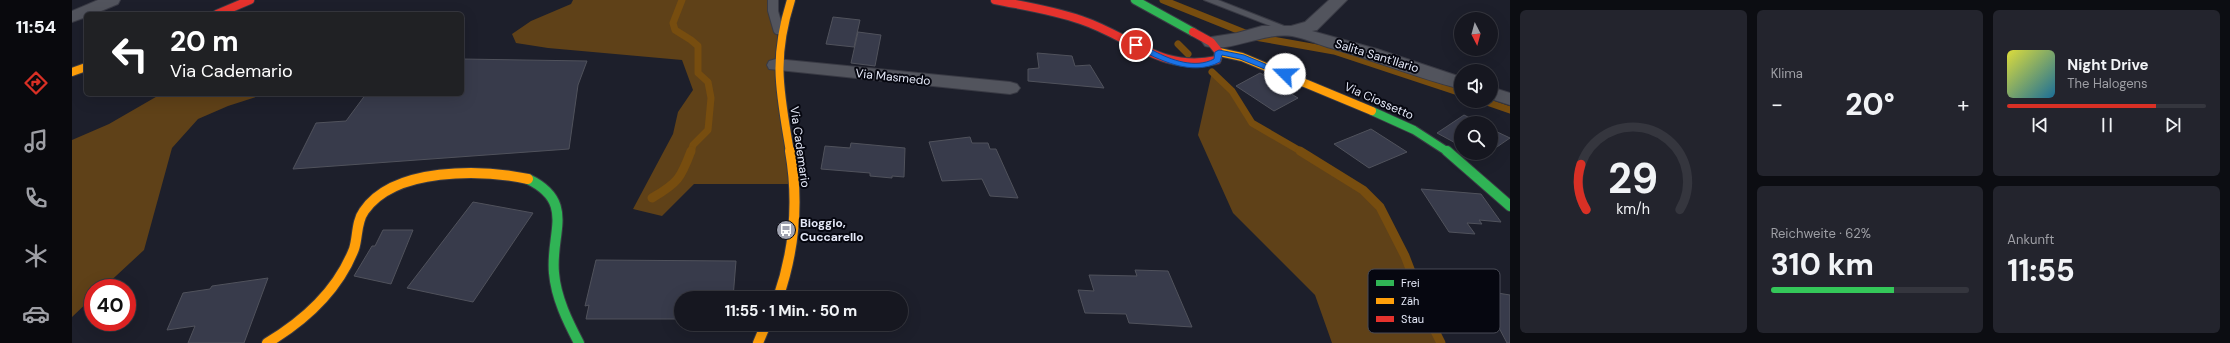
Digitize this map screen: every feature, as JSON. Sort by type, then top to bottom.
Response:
[{"type":"street","points":[[72,17],[112,0]]},
{"type":"street","points":[[222,12],[250,0]]},
{"type":"street","name":"Via Cademario","points":[[780,291],[794,238],[796,215],[794,184],[776,65],[776,44],[791,0]]},
{"type":"street","points":[[995,0],[1048,11],[1094,24],[1175,63],[1196,66],[1209,65],[1217,60],[1215,47]]},
{"type":"street","points":[[1134,0],[1215,47],[1250,35],[1292,31],[1311,26],[1339,0]]},
{"type":"street","name":"Salita Sant'Ilario","points":[[1292,31],[1370,53],[1454,81]]},
{"type":"street","name":"Via Ciossetto","points":[[1215,47],[1343,97],[1414,130],[1455,156],[1510,206]]},
{"type":"street","name":"Via Masmedo","points":[[776,65],[1010,88]]},
{"type":"street","points":[[72,72],[84,67]]},
{"type":"street","points":[[1498,95],[1510,99]]},
{"type":"street","points":[[267,343],[281,337],[310,313],[329,291],[353,252],[363,213],[377,199],[393,188],[419,180],[467,173],[498,172],[527,178],[550,191],[558,209],[554,271],[560,307],[579,343]]},
{"type":"street","points":[[758,343],[763,331]]},
{"type":"lane","points":[[773,0],[773,11],[779,32]]},
{"type":"lane","points":[[1208,0],[1292,31]]},
{"type":"shaded area","points":[[573,0],[773,0],[794,184],[694,184],[662,216],[633,209],[673,134],[678,112],[693,90],[682,60],[548,48],[516,43],[512,34],[531,21],[571,4]]},
{"type":"shaded area","points":[[1212,72],[1232,91],[1252,123],[1335,171],[1363,190],[1380,207],[1410,269],[1368,269],[1368,333],[1436,333],[1441,343],[1332,343],[1315,295],[1233,213],[1198,135]]},
{"type":"shaded area","points":[[158,96],[259,96],[228,106],[198,119],[172,148],[144,250],[113,279],[84,279],[84,306],[72,317],[72,140],[109,124]]},
{"type":"building","points":[[833,17],[860,20],[854,47],[826,44]]},
{"type":"building","points":[[858,32],[881,35],[875,66],[851,63]]},
{"type":"building","points":[[1037,53],[1072,56],[1075,66],[1090,65],[1104,88],[1028,81],[1028,69],[1039,68]]},
{"type":"building","points":[[464,59],[587,61],[578,85],[569,149],[293,169],[316,123],[346,121],[365,96],[464,96]]},
{"type":"building","points":[[1260,73],[1292,90],[1288,92],[1298,98],[1274,111],[1236,86]]},
{"type":"building","points":[[1454,122],[1454,142],[1437,133]]},
{"type":"building","points":[[1371,129],[1407,152],[1369,168],[1334,144]]},
{"type":"building","points":[[1498,132],[1510,138],[1498,146]]},
{"type":"building","points":[[970,137],[972,143],[988,143],[990,149],[996,149],[1018,198],[990,196],[982,179],[942,181],[929,142]]},
{"type":"building","points":[[851,143],[905,148],[904,177],[892,176],[892,178],[870,176],[870,173],[821,169],[825,146],[850,148]]},
{"type":"building","points":[[1421,189],[1481,194],[1501,222],[1479,220],[1482,224],[1467,223],[1475,234],[1449,232]]},
{"type":"building","points":[[473,202],[533,213],[473,302],[407,288]]},
{"type":"building","points":[[383,230],[413,230],[391,284],[354,276],[372,246],[375,246]]},
{"type":"building","points":[[596,260],[736,261],[734,291],[674,291],[674,319],[586,319],[589,305],[585,306]]},
{"type":"building","points":[[1135,270],[1168,271],[1192,327],[1129,323],[1126,314],[1085,313],[1078,290],[1094,291],[1089,275],[1137,276]]},
{"type":"building","points":[[268,278],[244,343],[188,343],[195,326],[167,330],[183,293],[210,289],[212,286]]},
{"type":"building","points":[[1500,293],[1510,295],[1510,343],[1507,343],[1500,330]]},
{"type":"waterway","points":[[682,0],[673,23],[675,30],[698,46],[698,73],[708,82],[711,98],[708,130],[693,145],[691,152]]},
{"type":"waterway","points":[[1163,0],[1255,37],[1334,51],[1454,91]]},
{"type":"waterway","points":[[1178,44],[1188,54]]},
{"type":"waterway","points":[[1212,72],[1232,91],[1252,123],[1302,152]]},
{"type":"waterway","points":[[1498,106],[1510,110]]},
{"type":"waterway","points":[[652,198],[668,188],[678,179],[691,151]]},
{"type":"waterway","points":[[1300,151],[1363,190],[1380,207],[1410,269]]},
{"type":"waterway","points":[[1436,333],[1441,343]]},
{"type":"traffic: fast","points":[[1135,0],[1193,32]]},
{"type":"traffic: fast","points":[[1372,111],[1414,130],[1455,156],[1510,206]]},
{"type":"traffic: fast","points":[[528,179],[543,186],[552,196],[556,207],[558,219],[554,274],[564,310],[579,343]]},
{"type":"traffic: slow","points":[[780,291],[787,270],[793,242],[796,214],[792,160],[783,114],[778,71],[779,49],[783,25],[791,0]]},
{"type":"traffic: slow","points":[[1219,52],[1242,57],[1372,111]]},
{"type":"traffic: slow","points":[[72,72],[84,68]]},
{"type":"traffic: slow","points":[[267,343],[294,326],[307,315],[339,278],[354,249],[362,215],[377,197],[395,187],[417,179],[440,175],[488,173],[510,175],[528,179]]},
{"type":"traffic: slow","points":[[758,343],[763,331]]},
{"type":"traffic: jam","points":[[222,12],[250,0]]},
{"type":"traffic: jam","points":[[995,0],[1049,11],[1081,20],[1164,59],[1181,63],[1198,64],[1217,60],[1219,52],[1211,42],[1193,32]]},
{"type":"place","name":"Bioggio, Cuccarello","points":[[786,230]]},
{"type":"route","points":[[1136,45],[1161,58],[1175,63],[1196,66],[1209,65],[1217,60],[1219,57],[1219,52],[1242,57],[1285,74]]}]
